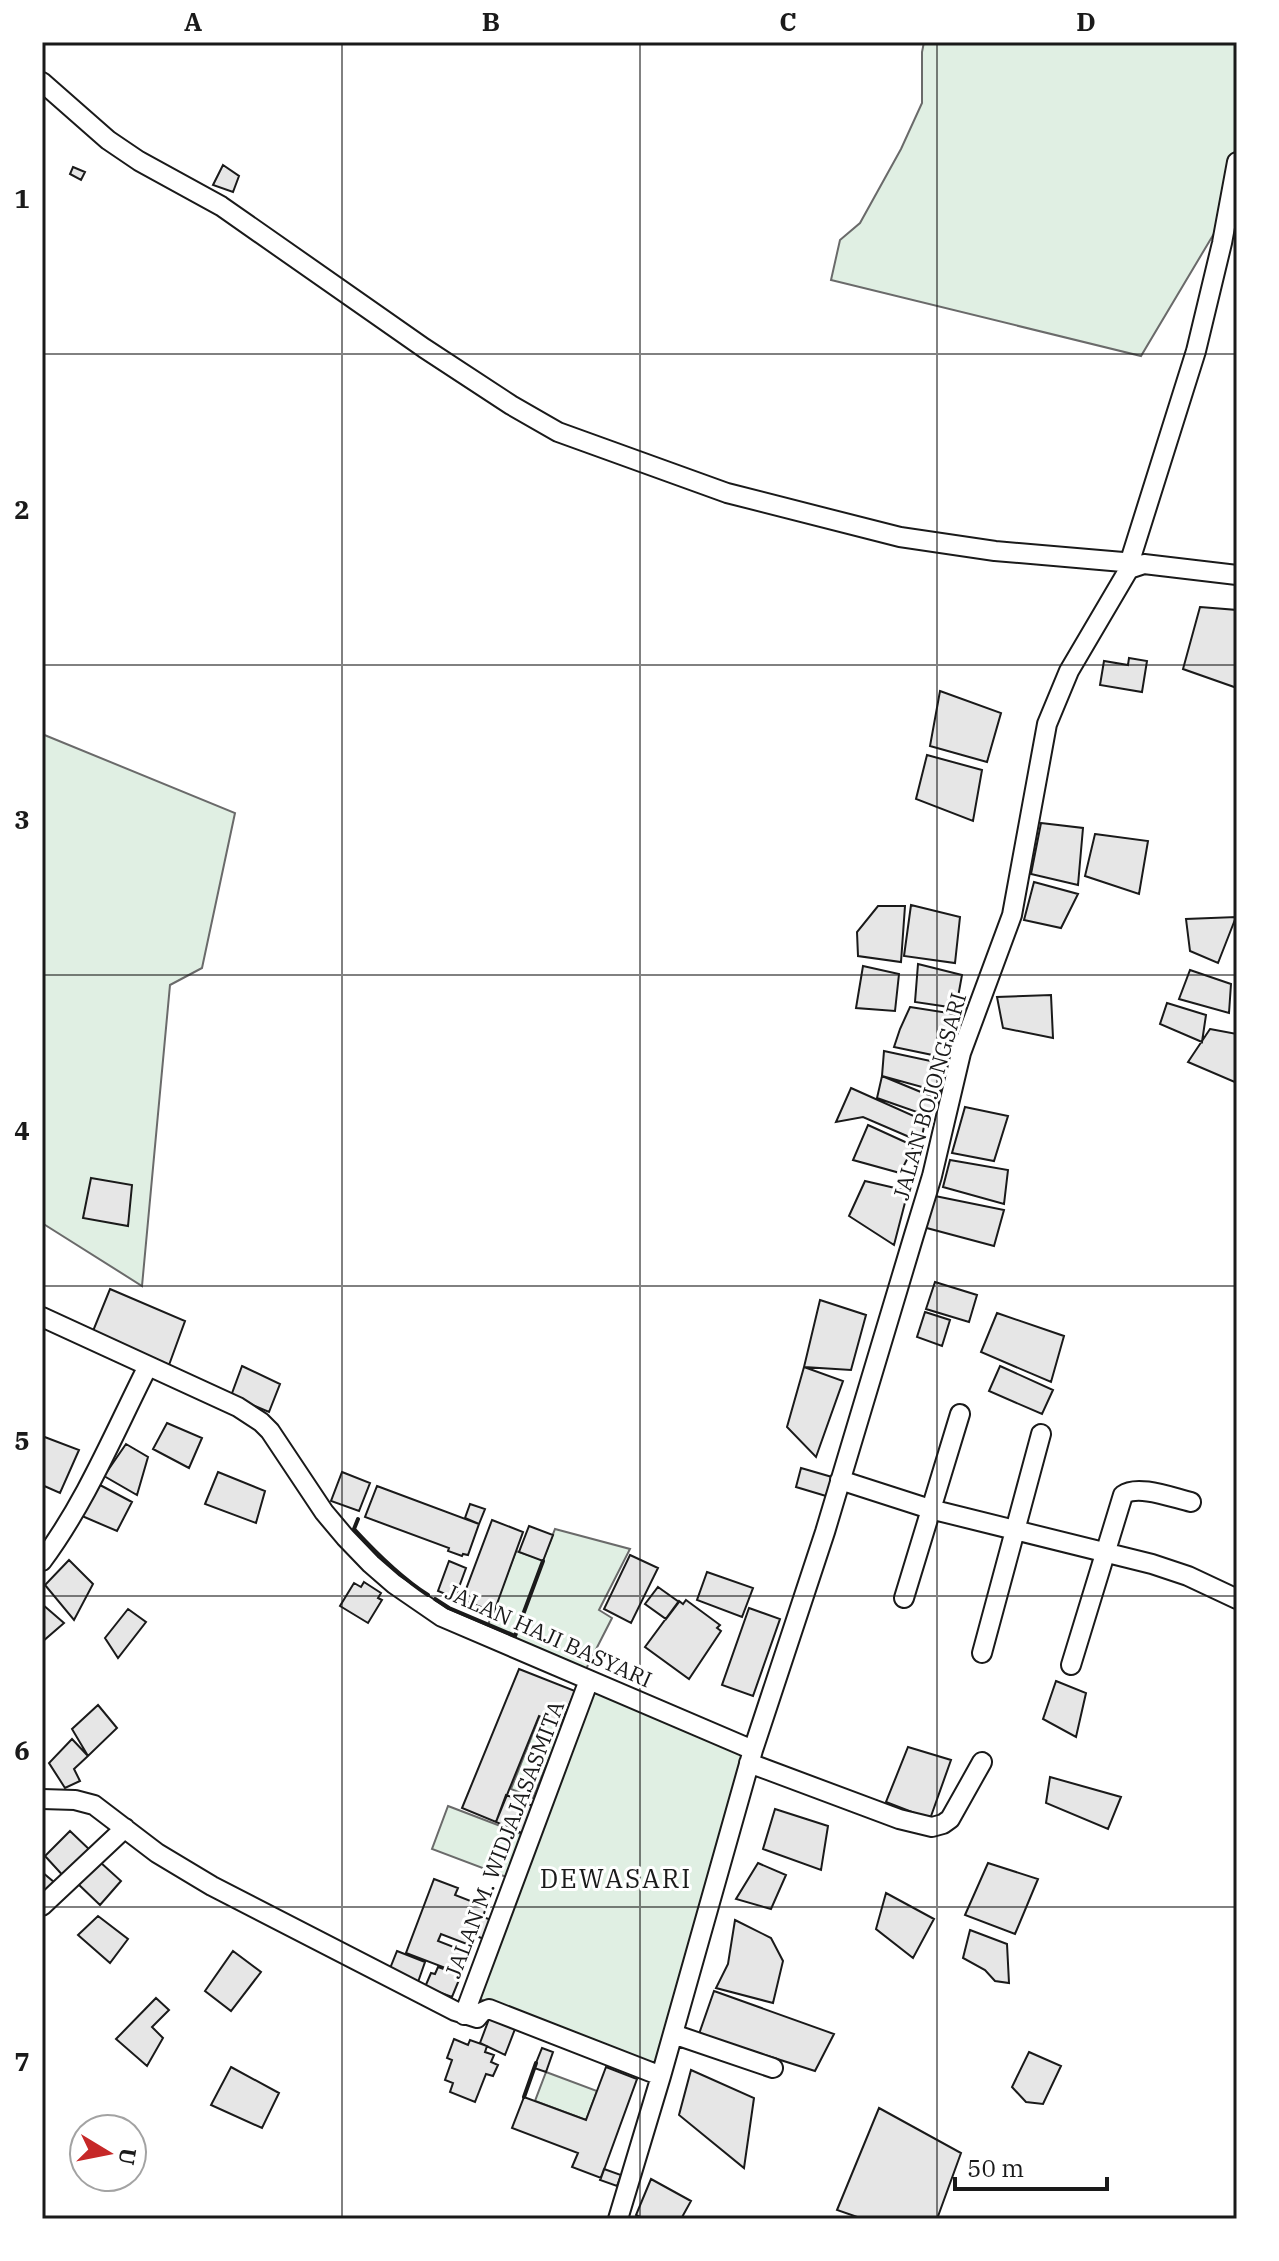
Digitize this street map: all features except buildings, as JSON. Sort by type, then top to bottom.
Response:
[{"type":"street","points":[[42,82],[108,140],[139,161],[221,206],[424,348],[518,408],[573,438],[727,493],[948,545],[1237,575]]},
{"type":"street","name":"JALAN BOJONGSARI","points":[[618,2219],[751,1756],[840,1480],[932,1176],[961,1053],[1012,915],[1047,724],[1069,671],[1131,565],[1196,351],[1222,243],[1237,162]]},
{"type":"street","name":"JALAN HAJI BASYARI","points":[[42,1317],[238,1407],[261,1422],[345,1537],[405,1592],[456,1625],[589,1680],[751,1756],[899,1819],[932,1827],[943,1824],[950,1819],[982,1762]]},
{"type":"street","points":[[42,1561],[59,1538],[148,1366]]},
{"type":"street","points":[[904,1598],[960,1414]]},
{"type":"street","points":[[982,1653],[1041,1434]]},
{"type":"street","points":[[840,1480],[930,1509],[1152,1564],[1188,1576],[1237,1599]]},
{"type":"street","points":[[1071,1665],[1118,1504],[1125,1492],[1138,1490],[1191,1502]]},
{"type":"street","name":"JALAN M. WIDJAJASASMITA","points":[[464,2015],[589,1680]]},
{"type":"street","points":[[42,1799],[84,1802],[102,1810],[157,1853],[212,1886],[464,2015],[477,2018],[489,2009],[661,2076]]},
{"type":"street","points":[[42,1906],[125,1828]]},
{"type":"street","points":[[673,2034],[773,2068]]},
{"type":"green space","points":[[924,42],[1237,42],[1237,195],[1141,356],[831,280],[840,240],[860,223],[901,149],[922,103]]},
{"type":"green space","points":[[42,734],[235,813],[202,968],[170,985],[142,1286],[42,1223]]},
{"type":"green space","points":[[555,1529],[630,1549],[599,1610],[612,1618],[586,1669],[434,1603],[435,1599],[488,1625],[516,1551],[543,1560]]},
{"type":"green space","points":[[592,1691],[742,1755],[654,2067],[477,1998]]},
{"type":"green space","points":[[539,1718],[562,1727],[533,1798],[511,1789]]},
{"type":"green space","points":[[448,1806],[524,1835],[509,1878],[432,1849]]},
{"type":"green space","points":[[546,2072],[597,2091],[586,2120],[535,2101]]},
{"type":"wall","points":[[358,1519],[354,1529],[389,1565],[428,1595]]},
{"type":"wall","points":[[435,1599],[515,1636],[543,1561]]},
{"type":"wall","points":[[524,2097],[536,2063]]},
{"type":"district","name":"DEWASARI","points":[[616,1878]]}]
